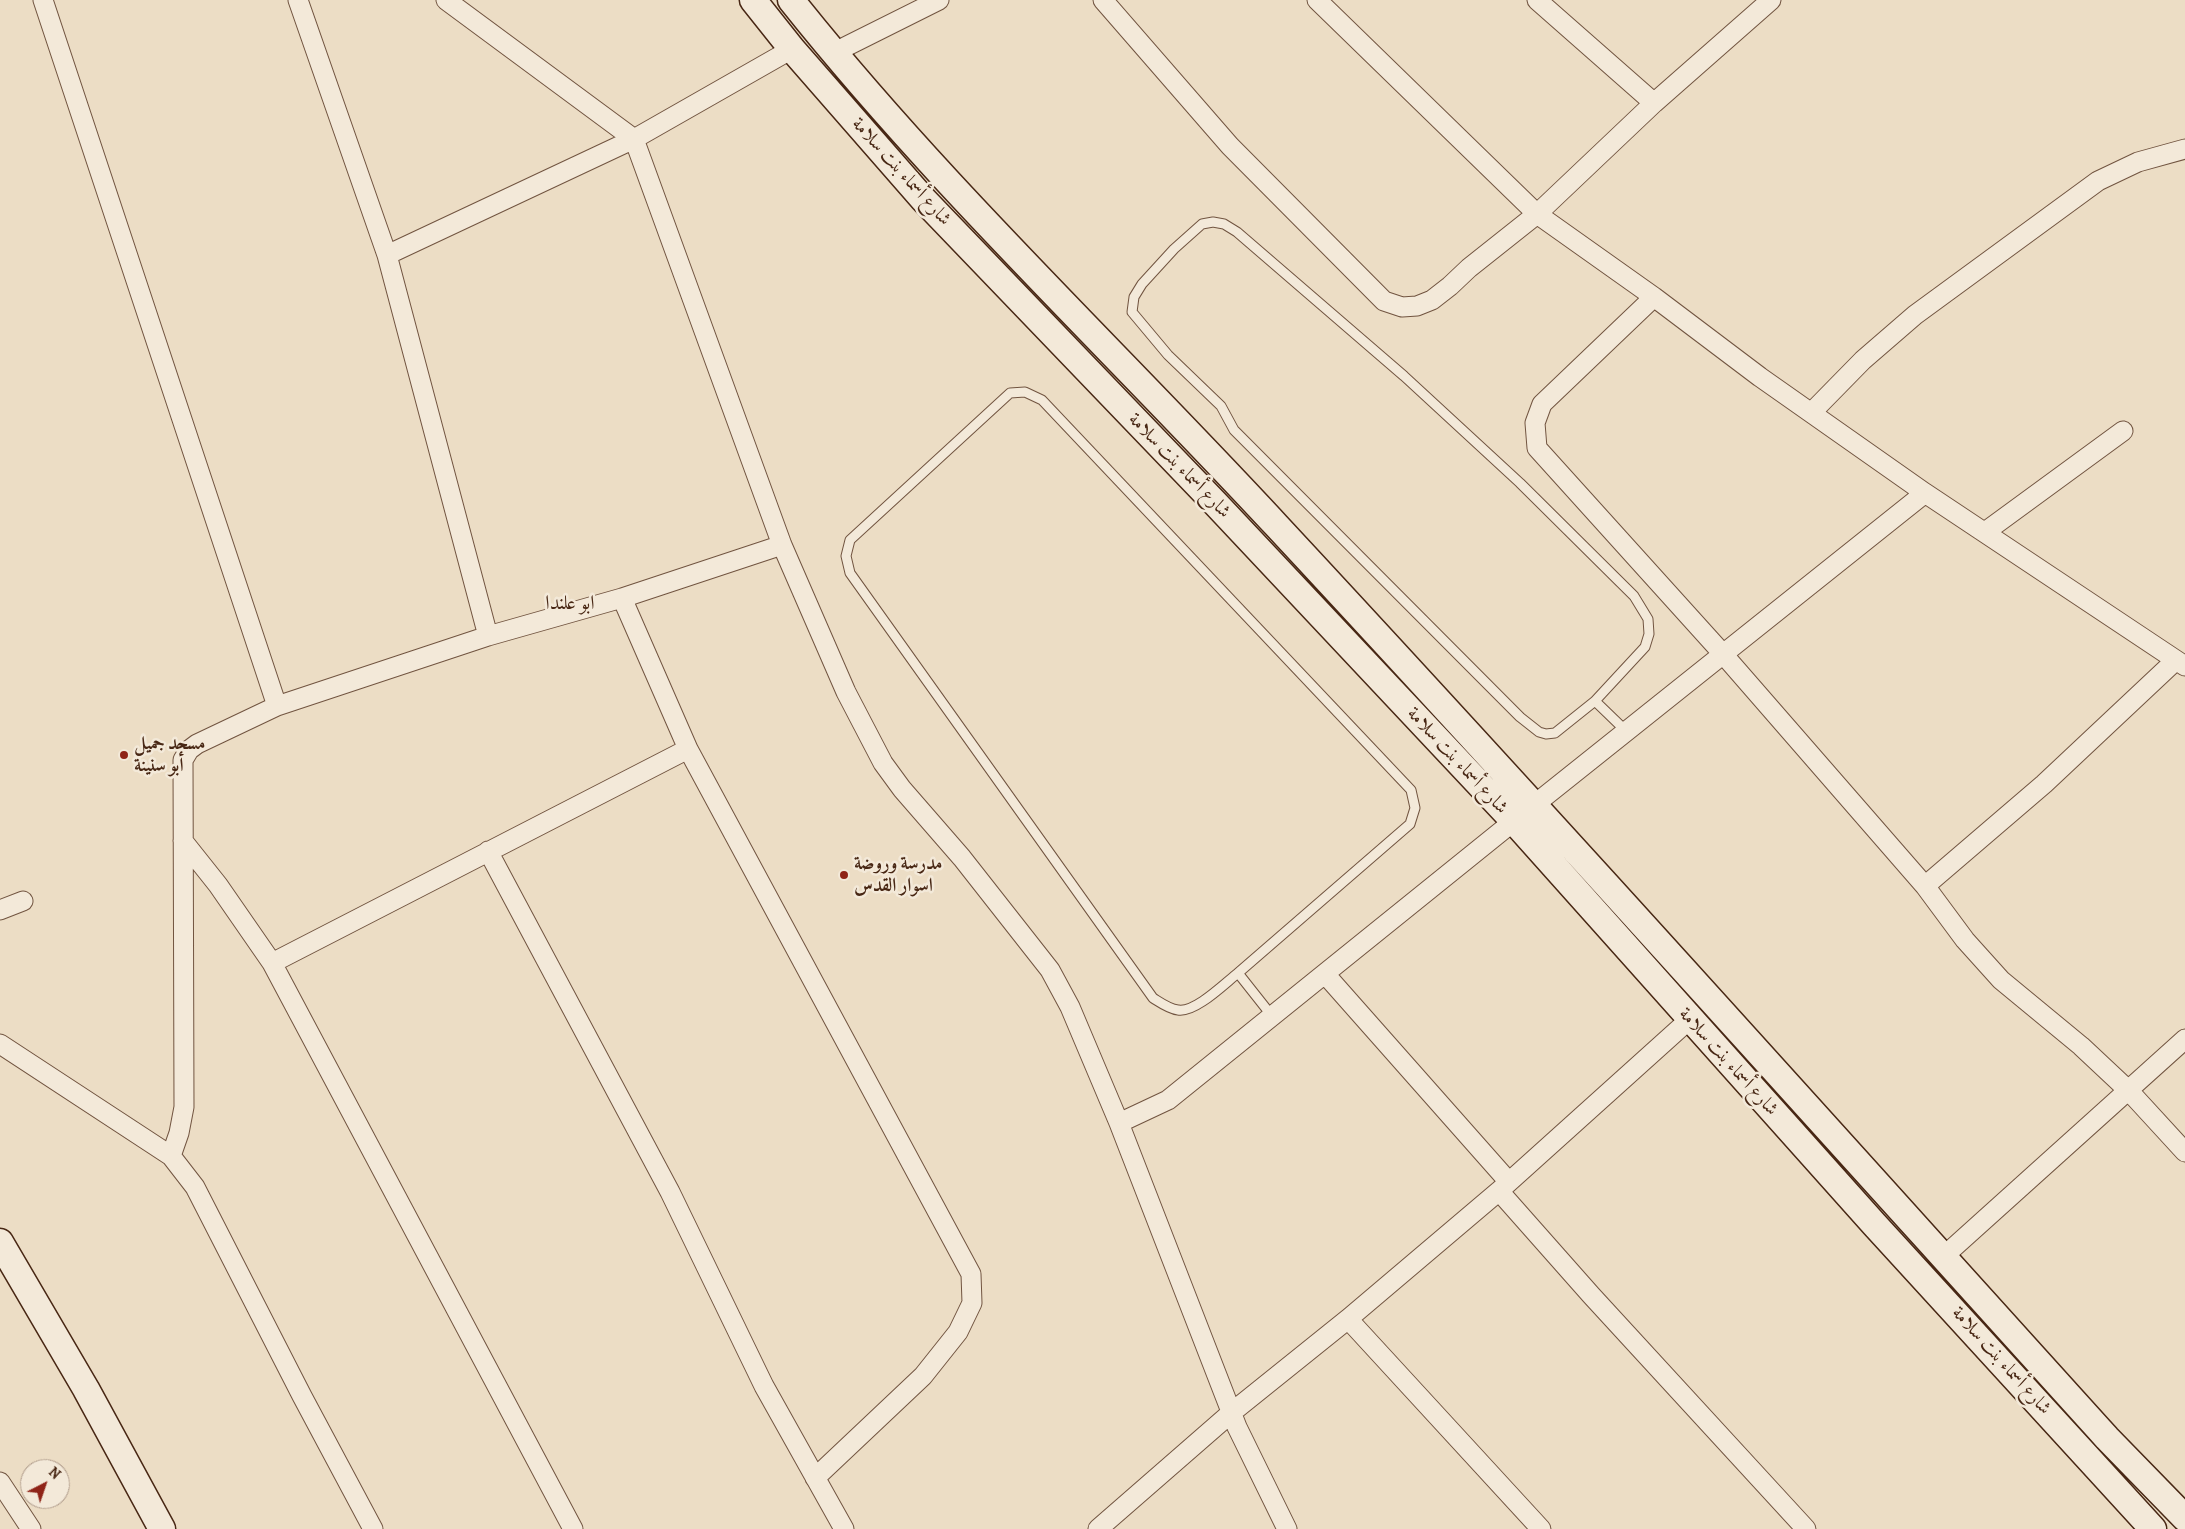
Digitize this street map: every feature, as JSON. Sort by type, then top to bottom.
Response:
[{"type":"main road","name":"شارع أسماء بنت سلامة","points":[[753,0],[792,49],[923,198],[1216,504],[1514,821],[1874,1224],[2154,1529]]},
{"type":"main road","name":"شارع أسماء بنت سلامة","points":[[791,0],[833,53],[999,237],[1254,502],[1534,805],[2106,1438],[2185,1518]]},
{"type":"main road","points":[[0,1242],[86,1389],[162,1529]]},
{"type":"street","points":[[43,0],[277,706]]},
{"type":"street","points":[[298,0],[387,255],[488,636]]},
{"type":"street","points":[[446,0],[634,139],[782,544],[846,692],[883,763],[902,789],[962,858],[1050,970],[1070,1007],[1120,1123],[1232,1413],[1287,1529]]},
{"type":"street","points":[[833,53],[939,0]]},
{"type":"street","points":[[1103,0],[1230,146],[1384,301],[1402,306],[1417,306],[1432,300],[1537,214],[1654,103],[1771,0]]},
{"type":"street","points":[[1317,0],[1537,214],[1654,297],[1760,377],[1925,493],[2180,663],[2044,784],[1925,886]]},
{"type":"street","points":[[1537,0],[1654,103]]},
{"type":"street","points":[[387,255],[634,139],[792,49]]},
{"type":"street","points":[[1812,412],[1862,360],[1915,315],[2098,181],[2138,162],[2185,149]]},
{"type":"street","points":[[1654,297],[1542,404],[1535,423],[1537,448],[1723,654],[1925,886],[1965,940],[2001,980],[2081,1046],[2129,1091],[2185,1152]]},
{"type":"street","points":[[1986,532],[2123,431]]},
{"type":"street","points":[[1534,805],[1925,493]]},
{"type":"street","points":[[171,1156],[179,1133],[184,1107],[182,841],[183,760],[188,750],[277,706],[488,636],[622,598],[782,544]]},
{"type":"street","points":[[622,598],[688,749],[971,1274],[972,1303],[968,1315],[952,1339],[923,1376],[814,1478]]},
{"type":"street","points":[[272,963],[688,749]]},
{"type":"street","points":[[1120,1123],[1168,1100],[1514,821]]},
{"type":"street","points":[[182,841],[218,886],[272,963],[573,1529]]},
{"type":"street","points":[[488,851],[665,1184],[764,1386],[844,1529]]},
{"type":"street","points":[[0,910],[23,901]]},
{"type":"street","points":[[1325,974],[1504,1187],[1591,1295],[1806,1529]]},
{"type":"street","points":[[1098,1529],[1232,1413],[1348,1319],[1504,1187],[1690,1019]]},
{"type":"street","points":[[1943,1257],[2185,1039]]},
{"type":"street","points":[[0,1044],[171,1156],[194,1187],[297,1388],[373,1529]]},
{"type":"street","points":[[1348,1319],[1541,1529]]},
{"type":"street","points":[[0,1482],[31,1529]]},
{"type":"lane","points":[[1213,222],[1224,224],[1237,232],[1364,342],[1520,483],[1634,596],[1648,619],[1649,634],[1645,647],[1595,701],[1555,733],[1546,734],[1539,732],[1520,717],[1234,430],[1221,406],[1168,355],[1143,326],[1132,312],[1134,297],[1142,284],[1174,249],[1202,224],[1213,222]]},
{"type":"lane","points":[[1025,392],[1042,400],[1411,790],[1415,808],[1410,824],[1238,973],[1192,1009],[1179,1011],[1153,998],[850,573],[846,556],[850,540],[1010,393],[1025,392]]},
{"type":"lane","points":[[1595,701],[1626,731]]},
{"type":"lane","points":[[1238,973],[1272,1016]]},
{"type":"place","name":"مسجد جميل أبو سنينة","points":[[124,755]]},
{"type":"place","name":"مدرسة وروضة اسوار القدس","points":[[844,875]]},
{"type":"district","name":"ابو علندا","points":[[570,604]]}]
